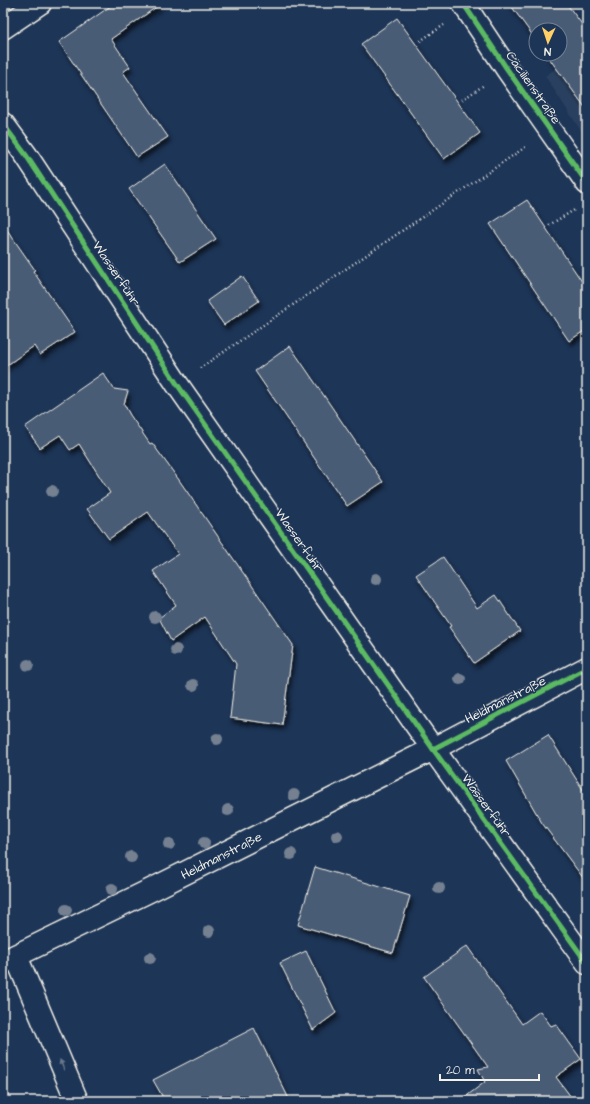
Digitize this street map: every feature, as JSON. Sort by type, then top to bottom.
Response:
[{"type":"main road","points":[[3,28],[40,3]]},
{"type":"main road","name":"Cäcilienstraße","points":[[463,3],[507,69],[587,183]]},
{"type":"main road","name":"Wasserfuhr","points":[[3,126],[30,162],[177,384],[432,749],[587,963]]},
{"type":"main road","name":"Heldmanstraße","points":[[10,959],[432,749],[587,668]]},
{"type":"main road","points":[[10,959],[77,1101]]},
{"type":"path","points":[[177,384],[550,130]]},
{"type":"path","points":[[549,225],[581,206]]},
{"type":"shaded area","points":[[587,47],[587,140],[545,76],[565,62],[568,62],[568,60]]},
{"type":"building","points":[[115,3],[162,3],[111,39],[130,67],[123,72],[168,137],[137,157],[59,42]]},
{"type":"building","points":[[509,3],[566,3],[587,31],[587,110],[552,62],[568,62],[568,22],[528,22],[528,29]]},
{"type":"building","points":[[397,18],[480,133],[444,159],[361,44]]},
{"type":"building","points":[[165,164],[216,239],[180,262],[129,189]]},
{"type":"building","points":[[527,200],[587,289],[587,329],[569,341],[490,224]]},
{"type":"building","points":[[3,224],[75,332],[40,355],[34,346],[3,368]]},
{"type":"building","points":[[242,276],[259,301],[224,325],[207,301]]},
{"type":"building","points":[[290,346],[383,482],[347,506],[255,371]]},
{"type":"building","points":[[103,373],[114,389],[128,391],[124,404],[130,415],[150,444],[152,443],[179,480],[293,645],[282,725],[230,718],[236,664],[205,617],[171,641],[159,618],[176,605],[153,571],[178,554],[148,512],[109,539],[87,509],[110,493],[79,444],[70,450],[60,435],[40,448],[25,427]]},
{"type":"building","points":[[443,557],[477,608],[496,595],[520,631],[474,663],[416,575]]},
{"type":"building","points":[[548,735],[587,796],[587,883],[542,823],[506,761]]},
{"type":"building","points":[[315,867],[410,896],[393,953],[298,925]]},
{"type":"building","points":[[467,946],[522,1024],[540,1011],[551,1026],[556,1024],[581,1059],[556,1077],[574,1101],[460,1101],[485,1082],[478,1069],[488,1067],[424,977]]},
{"type":"building","points":[[306,951],[336,1013],[313,1030],[280,963]]},
{"type":"building","points":[[254,1028],[290,1101],[165,1101],[153,1080]]},
{"type":"cycle path","points":[[463,3],[507,69],[587,183]]},
{"type":"cycle path","points":[[3,124],[26,155],[177,384],[433,749],[587,963]]},
{"type":"cycle path","points":[[433,749],[587,668]]}]
